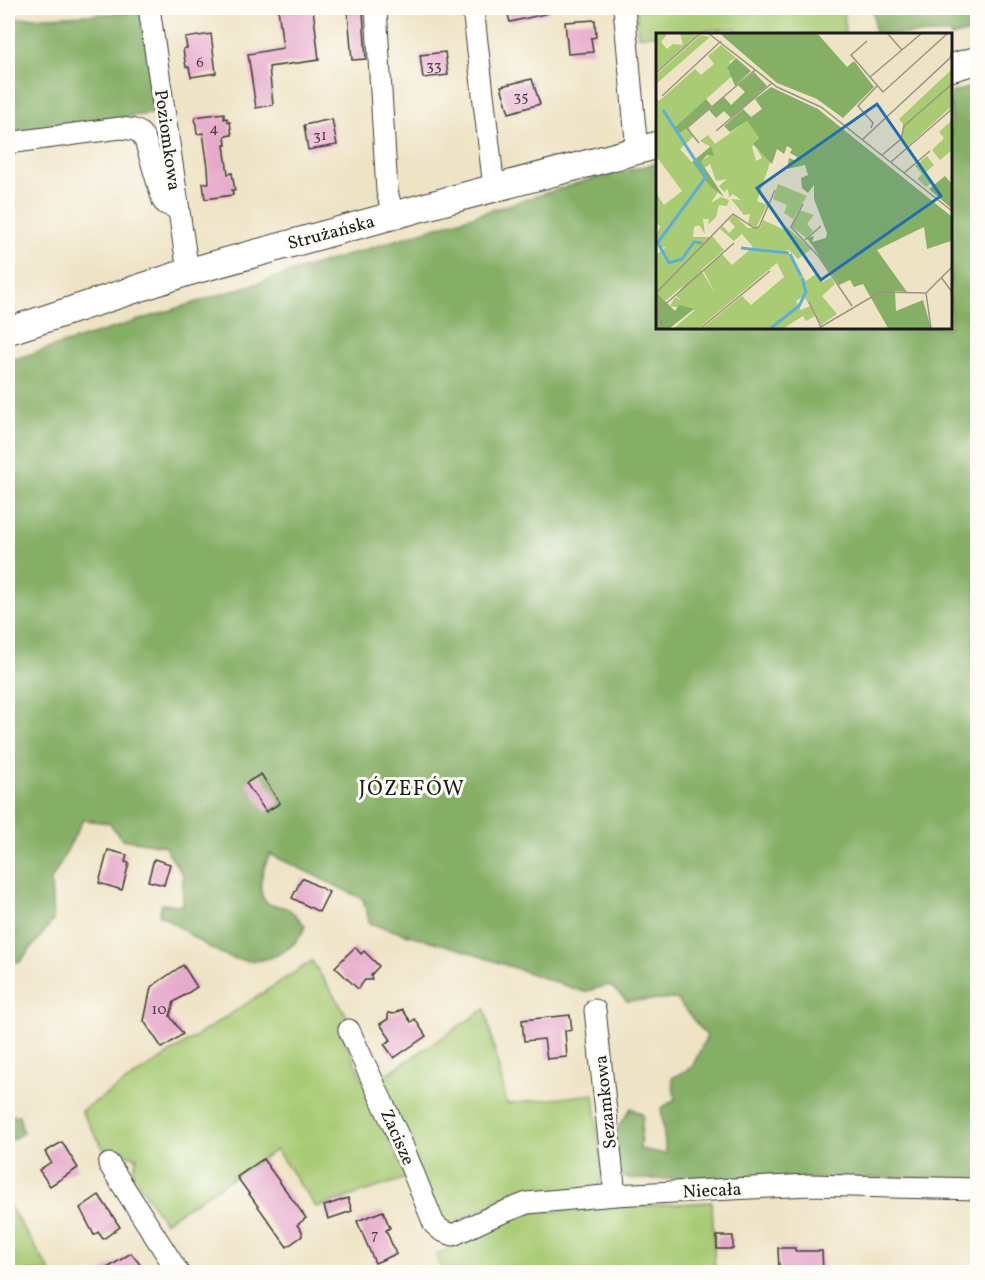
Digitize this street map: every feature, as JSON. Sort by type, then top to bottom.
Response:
[{"type":"main road","points":[[952,68],[978,60]]},
{"type":"main road","name":"Strużańska","points":[[8,331],[188,272],[648,148]]},
{"type":"street","name":"Poziomkowa","points":[[149,8],[188,272]]},
{"type":"street","points":[[376,8],[387,191],[393,215]]},
{"type":"street","points":[[473,8],[494,188]]},
{"type":"street","points":[[624,8],[648,148]]},
{"type":"street","points":[[8,143],[120,128],[136,130],[145,140],[163,201],[178,209]]},
{"type":"street","name":"Sezamkowa","points":[[595,1010],[615,1195]]},
{"type":"street","name":"Zacisze","points":[[349,1030],[401,1142],[434,1224],[441,1231],[453,1235]]},
{"type":"street","points":[[109,1164],[178,1272]]},
{"type":"street","name":"Niecała","points":[[453,1235],[491,1216],[527,1203],[615,1195],[809,1185],[978,1189]]},
{"type":"green space","points":[[636,8],[844,8],[845,33],[737,33],[736,28],[638,36]]},
{"type":"green space","points":[[873,8],[977,8],[977,30],[952,37],[952,33],[875,33]]},
{"type":"green space","points":[[143,12],[156,113],[9,132],[8,19]]},
{"type":"green space","points":[[977,85],[977,1178],[635,1179],[611,1174],[609,1141],[631,1108],[643,1115],[640,1149],[666,1154],[661,1108],[675,1100],[672,1078],[692,1067],[707,1036],[676,999],[627,1001],[609,985],[584,992],[459,949],[370,924],[363,899],[270,854],[261,880],[264,900],[271,905],[288,909],[305,926],[297,940],[282,953],[260,960],[244,960],[229,957],[200,942],[159,914],[162,904],[183,905],[183,875],[164,846],[122,839],[109,823],[83,820],[51,881],[53,921],[19,963],[8,956],[8,361],[588,180],[656,163],[656,328],[952,328],[952,93]]},
{"type":"green space","points":[[312,961],[349,1019],[339,1027],[407,1178],[316,1207],[276,1150],[164,1222],[132,1174],[137,1157],[104,1149],[81,1111]]},
{"type":"green space","points":[[485,1009],[507,1104],[594,1094],[603,1180],[594,1190],[515,1193],[450,1225],[439,1220],[381,1078]]},
{"type":"green space","points":[[8,1115],[19,1115],[23,1133],[8,1142]]},
{"type":"green space","points":[[712,1202],[715,1272],[442,1272],[436,1255],[519,1213]]},
{"type":"green space","points":[[8,1204],[51,1272],[8,1272]]},
{"type":"building","points":[[278,8],[313,8],[319,60],[269,67],[273,105],[256,108],[248,54],[283,48]]},
{"type":"building","points":[[506,8],[548,8],[549,13],[510,22]]},
{"type":"building","points":[[363,12],[366,59],[352,60],[348,13]]},
{"type":"building","points":[[595,20],[596,37],[591,38],[593,52],[568,54],[565,22]]},
{"type":"building","points":[[211,34],[216,73],[191,77],[189,67],[186,67],[183,49],[187,48],[185,38]]},
{"type":"building","points":[[445,52],[448,75],[423,78],[420,55]]},
{"type":"building","points":[[532,79],[540,104],[509,113],[501,86]]},
{"type":"building","points":[[224,113],[224,119],[227,118],[230,122],[232,135],[225,136],[226,145],[224,145],[228,174],[232,173],[235,190],[232,190],[233,195],[205,199],[203,183],[209,183],[208,168],[203,133],[197,134],[195,117]]},
{"type":"building","points":[[332,119],[337,145],[308,150],[304,125]]},
{"type":"building","points":[[261,774],[280,803],[266,812],[246,783]]},
{"type":"building","points":[[108,850],[127,855],[125,862],[129,863],[122,890],[99,883]]},
{"type":"building","points":[[154,859],[170,864],[164,885],[148,881]]},
{"type":"building","points":[[302,878],[329,892],[319,912],[292,898]]},
{"type":"building","points":[[355,947],[361,954],[364,951],[379,966],[371,975],[372,980],[365,980],[358,989],[335,967]]},
{"type":"building","points":[[183,965],[197,987],[174,1002],[170,1016],[183,1034],[162,1048],[144,1021],[151,987]]},
{"type":"building","points":[[402,1009],[411,1022],[415,1019],[426,1036],[394,1058],[384,1044],[391,1040],[380,1024],[388,1019],[388,1013],[394,1014]]},
{"type":"building","points":[[570,1015],[572,1030],[565,1031],[567,1057],[547,1059],[544,1039],[524,1041],[522,1020]]},
{"type":"building","points":[[62,1142],[78,1168],[50,1186],[39,1170],[51,1162],[45,1152]]},
{"type":"building","points":[[263,1159],[306,1218],[297,1225],[302,1231],[302,1236],[287,1247],[237,1177]]},
{"type":"building","points":[[99,1195],[120,1227],[103,1239],[98,1232],[94,1235],[80,1208]]},
{"type":"building","points":[[348,1198],[352,1211],[328,1219],[324,1206]]},
{"type":"building","points":[[383,1211],[390,1228],[386,1230],[396,1254],[375,1263],[357,1221]]},
{"type":"building","points":[[717,1236],[733,1236],[733,1249],[717,1249]]},
{"type":"building","points":[[778,1248],[795,1248],[795,1251],[822,1251],[823,1272],[779,1270]]},
{"type":"building","points":[[131,1253],[146,1272],[101,1272]]},
{"type":"district","name":"JÓZEFÓW","points":[[412,788]]}]
